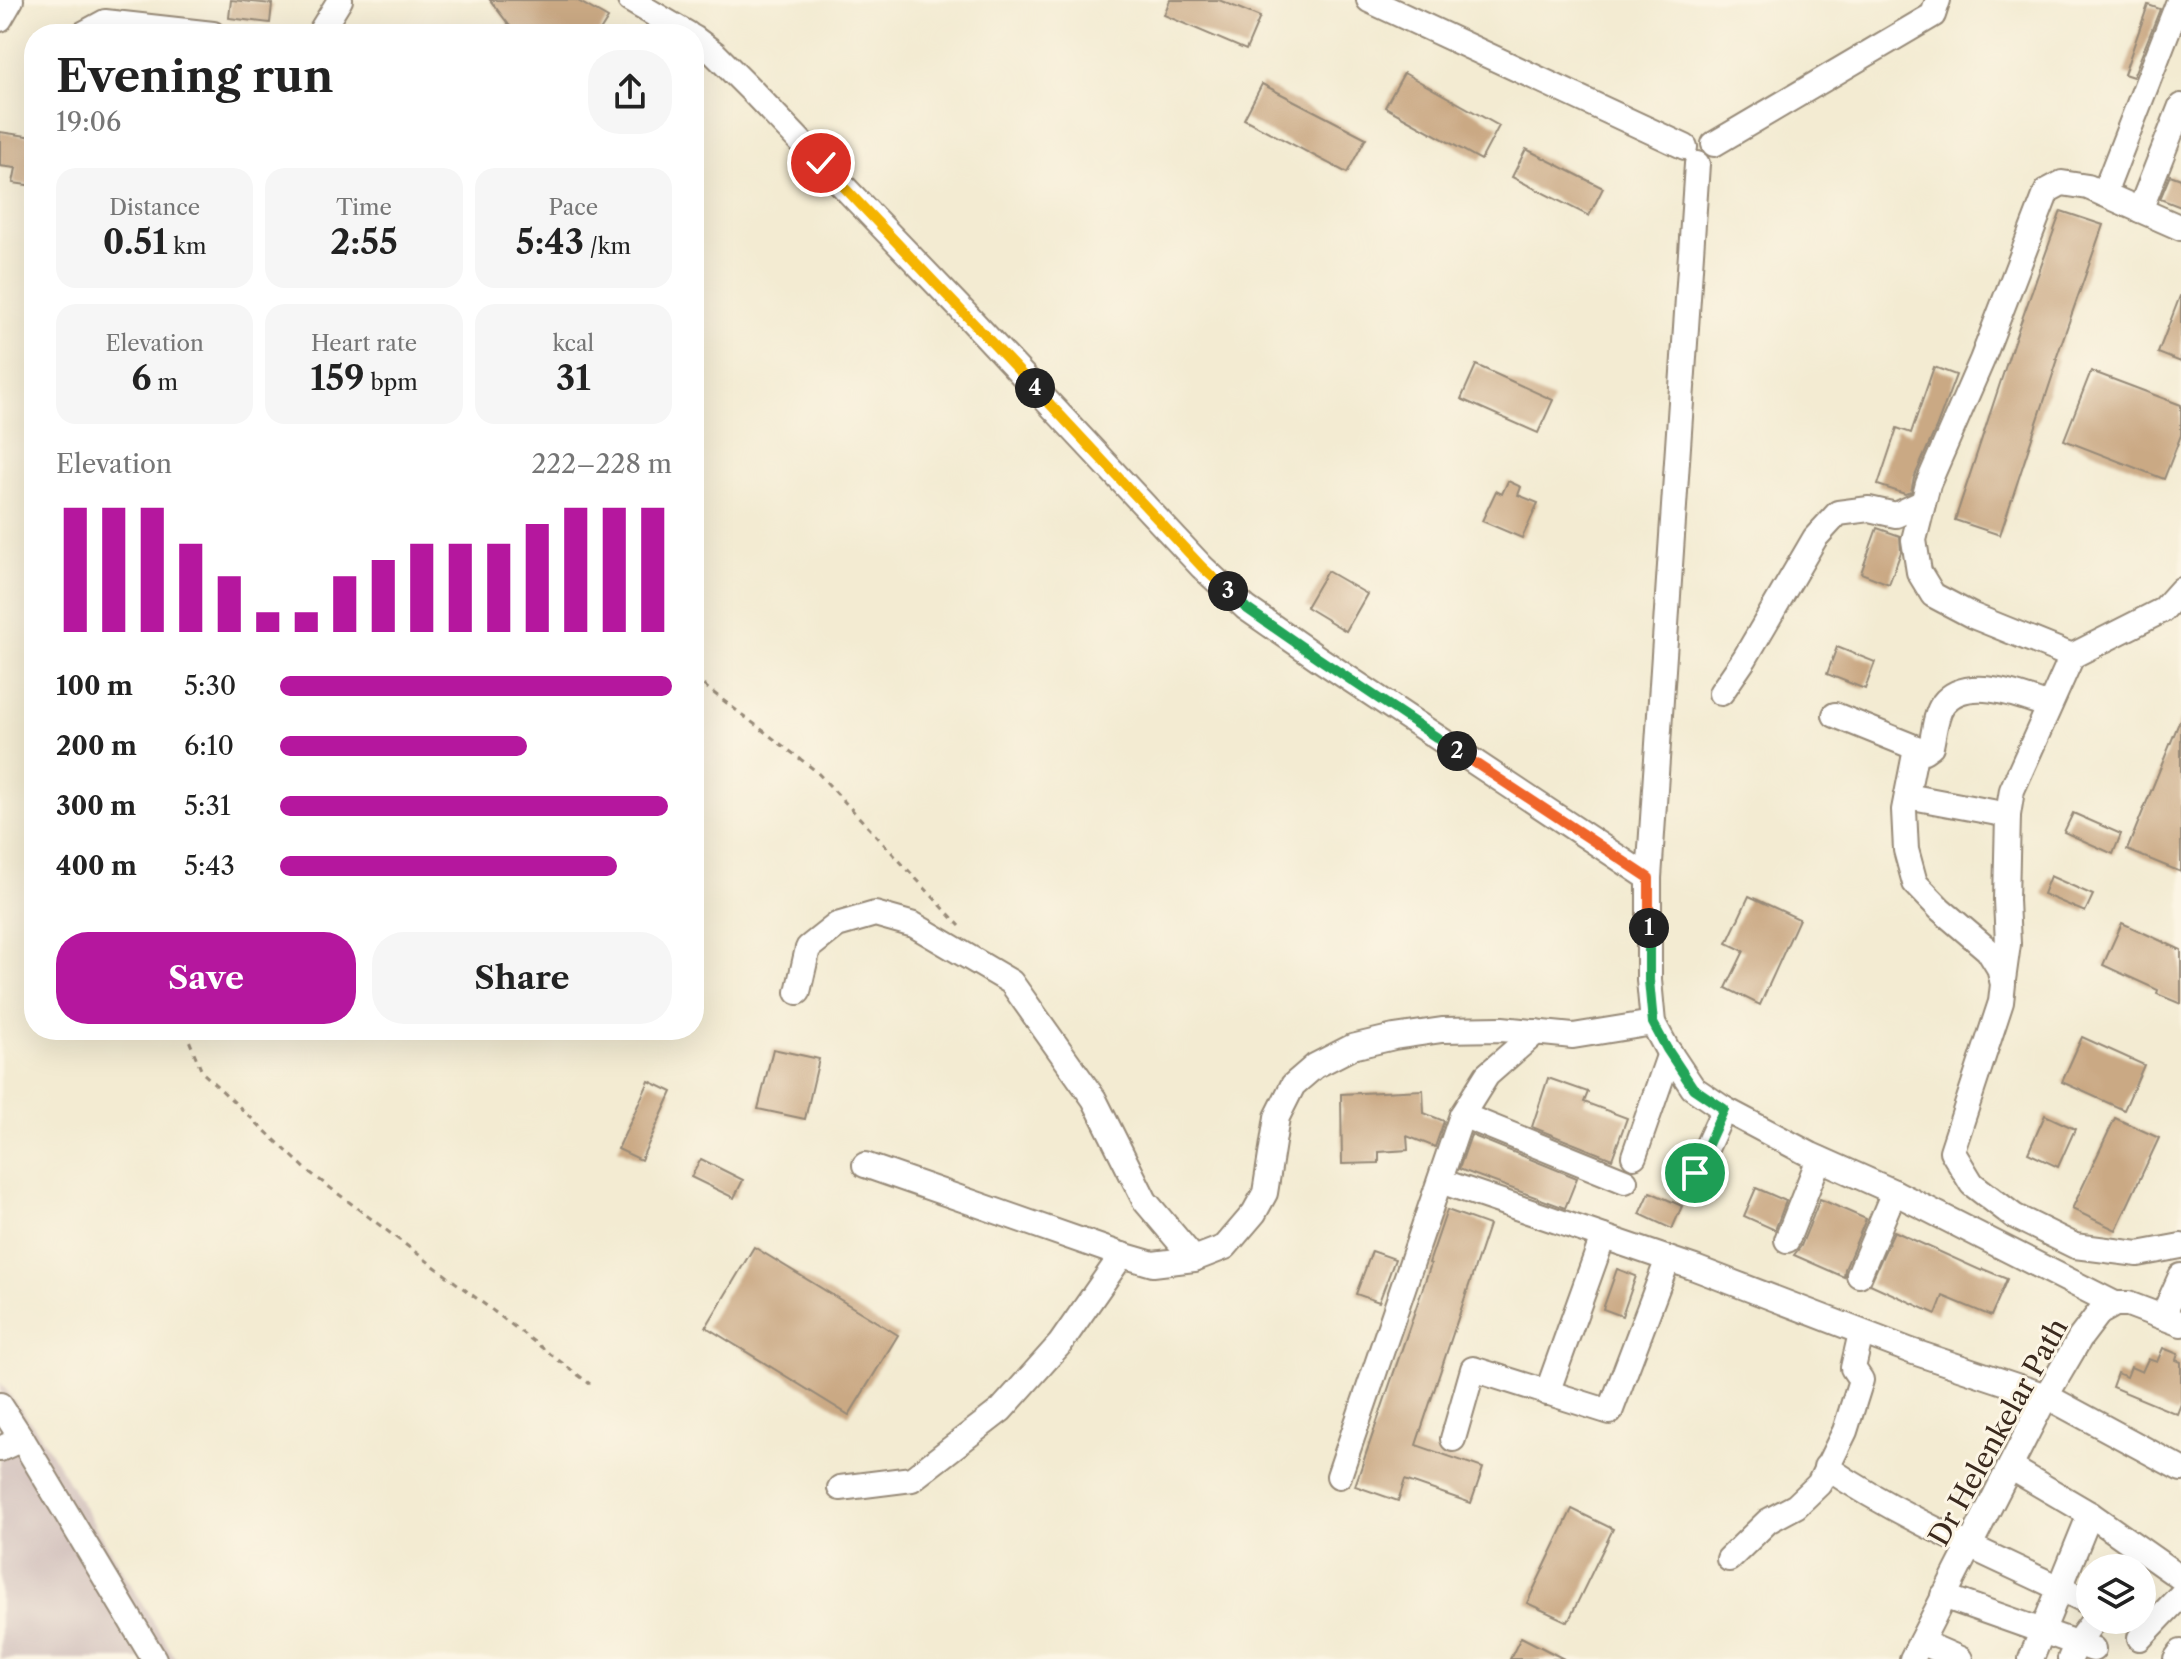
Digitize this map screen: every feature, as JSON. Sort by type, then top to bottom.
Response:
[{"type":"street","points":[[0,19],[11,0]]},
{"type":"street","points":[[325,24],[340,0]]},
{"type":"street","points":[[630,0],[671,24]]},
{"type":"street","points":[[1369,0],[1705,164],[1715,152],[1714,144],[1933,15],[1938,0]]},
{"type":"street","points":[[2104,194],[2181,1]]},
{"type":"street","points":[[101,24],[123,24]]},
{"type":"street","points":[[704,46],[752,91],[949,296],[1202,567],[1246,608],[1649,878]]},
{"type":"street","points":[[2140,210],[2181,106]]},
{"type":"street","points":[[1691,155],[1649,878],[1649,980],[1653,1023],[1693,1088],[1724,1109],[2115,1304],[2128,1304],[2172,1320],[2181,1276]]},
{"type":"street","points":[[2072,656],[1973,616],[1933,595],[1919,572],[1914,540],[1922,503],[1982,360],[2047,191],[2062,183],[2088,187],[2181,228]]},
{"type":"street","points":[[1721,693],[1815,538],[1838,513],[1869,509],[1896,515],[1922,503]]},
{"type":"street","points":[[2181,590],[2163,610],[2072,656],[2012,790],[2008,815],[2008,944],[2001,1002],[1952,1151],[1972,1184],[2014,1216],[2075,1246],[2138,1254],[2181,1246]]},
{"type":"street","points":[[1835,715],[1924,751],[1931,746],[1944,704],[1967,690],[1985,688],[2049,706]]},
{"type":"street","points":[[1916,749],[1904,810],[1906,850],[1915,883],[1988,950],[1999,968],[2003,984]]},
{"type":"street","points":[[1907,796],[2008,815]]},
{"type":"street","points":[[798,992],[808,948],[837,925],[875,914],[914,925],[1011,982],[1094,1099],[1145,1201],[1194,1259]]},
{"type":"street","points":[[865,1165],[1153,1264],[1194,1259],[1225,1247],[1254,1213],[1265,1193],[1277,1117],[1293,1085],[1315,1066],[1352,1047],[1442,1030],[1502,1029],[1573,1036],[1653,1023]]},
{"type":"street","points":[[1339,1476],[1462,1115],[1487,1075],[1536,1032]]},
{"type":"street","points":[[1634,1156],[1670,1053]]},
{"type":"street","points":[[1695,1173],[1724,1109]]},
{"type":"street","points":[[1462,1115],[1625,1181]]},
{"type":"street","points":[[1787,1240],[1819,1159]]},
{"type":"street","points":[[1440,1181],[1668,1259],[1861,1333],[2046,1396],[2181,1469]]},
{"type":"street","points":[[1859,1275],[1894,1192]]},
{"type":"street","points":[[1547,1393],[1603,1237]]},
{"type":"street","points":[[840,1488],[912,1479],[1001,1410],[1060,1344],[1122,1255]]},
{"type":"street","points":[[1453,1439],[1473,1369],[1610,1412],[1668,1259]]},
{"type":"street","name":"Dr Helenkelar Path","points":[[1916,1651],[2046,1396],[2080,1338],[2099,1313],[2115,1304]]},
{"type":"street","points":[[1729,1559],[1768,1521],[1796,1506],[1819,1484],[1845,1431],[1861,1380],[1853,1368],[1861,1333]]},
{"type":"street","points":[[0,1405],[11,1444],[154,1659]]},
{"type":"street","points":[[1826,1467],[1968,1547],[2076,1596]]},
{"type":"street","points":[[2010,1467],[2090,1514],[2132,1554]]},
{"type":"street","points":[[2031,1659],[2090,1514]]},
{"type":"street","points":[[2156,1568],[2181,1578]]},
{"type":"street","points":[[2140,1638],[2181,1595]]},
{"type":"street","points":[[1943,1596],[2042,1632],[2080,1650]]},
{"type":"street","points":[[1916,1651],[1960,1659]]},
{"type":"street","points":[[2176,1659],[2181,1652]]},
{"type":"path","points":[[704,686],[816,771],[969,935]]},
{"type":"path","points":[[189,1040],[202,1072],[308,1171],[590,1384]]},
{"type":"shaded area","points":[[0,1382],[39,1433],[176,1659],[0,1659]]},
{"type":"building","points":[[231,0],[272,4],[270,23],[229,18]]},
{"type":"building","points":[[490,0],[576,0],[608,18],[604,24],[508,24]]},
{"type":"building","points":[[1170,0],[1219,0],[1260,17],[1246,50],[1164,15]]},
{"type":"building","points":[[2148,5],[2160,9],[2133,77],[2124,74]]},
{"type":"building","points":[[1404,73],[1499,126],[1481,160],[1385,107]]},
{"type":"building","points":[[1262,84],[1366,138],[1347,173],[1244,119]]},
{"type":"building","points":[[0,132],[24,136],[24,185],[13,183],[16,168],[0,166]]},
{"type":"building","points":[[1526,149],[1603,188],[1589,216],[1512,177]]},
{"type":"building","points":[[2170,175],[2181,179],[2181,207],[2160,199]]},
{"type":"building","points":[[2061,211],[2103,225],[2000,535],[1955,520]]},
{"type":"building","points":[[2181,296],[2181,362],[2158,353]]},
{"type":"building","points":[[1476,365],[1553,400],[1538,433],[1461,399]]},
{"type":"building","points":[[1934,367],[1956,375],[1911,492],[1905,494],[1878,485],[1897,428],[1911,433]]},
{"type":"building","points":[[2091,371],[2181,405],[2181,435],[2164,479],[2064,440]]},
{"type":"building","points":[[1508,481],[1521,487],[1518,495],[1538,503],[1522,538],[1482,521],[1496,491],[1502,494]]},
{"type":"building","points":[[1877,528],[1900,536],[1901,552],[1889,584],[1861,573]]},
{"type":"building","points":[[1327,571],[1367,594],[1346,631],[1306,607]]},
{"type":"building","points":[[1837,647],[1875,662],[1865,689],[1827,674]]},
{"type":"building","points":[[2181,720],[2181,872],[2127,850]]},
{"type":"building","points":[[2073,813],[2121,834],[2113,854],[2064,832]]},
{"type":"building","points":[[2050,876],[2093,895],[2085,912],[2043,894]]},
{"type":"building","points":[[1749,896],[1799,919],[1760,1005],[1726,988],[1744,951],[1727,943]]},
{"type":"building","points":[[2122,923],[2181,950],[2181,1004],[2103,965]]},
{"type":"building","points":[[2082,1037],[2144,1065],[2124,1110],[2062,1082]]},
{"type":"building","points":[[773,1049],[819,1059],[805,1119],[758,1109]]},
{"type":"building","points":[[1548,1078],[1588,1092],[1584,1102],[1627,1118],[1612,1159],[1532,1127]]},
{"type":"building","points":[[649,1081],[672,1092],[641,1160],[618,1149]]},
{"type":"building","points":[[1423,1090],[1424,1113],[1444,1121],[1435,1147],[1407,1136],[1408,1150],[1379,1152],[1379,1163],[1342,1164],[1341,1094]]},
{"type":"building","points":[[2045,1115],[2075,1129],[2058,1167],[2028,1153]]},
{"type":"building","points":[[2115,1118],[2159,1138],[2116,1230],[2072,1209]]},
{"type":"building","points":[[1471,1135],[1577,1178],[1565,1208],[1459,1169]]},
{"type":"building","points":[[701,1159],[743,1180],[734,1198],[691,1177]]},
{"type":"building","points":[[1756,1188],[1786,1201],[1775,1230],[1744,1216]]},
{"type":"building","points":[[1650,1192],[1682,1206],[1672,1229],[1640,1214]]},
{"type":"building","points":[[1820,1199],[1866,1219],[1844,1277],[1794,1255],[1801,1246]]},
{"type":"building","points":[[1447,1210],[1489,1225],[1416,1445],[1483,1468],[1471,1503],[1405,1480],[1398,1501],[1355,1486]]},
{"type":"building","points":[[1894,1231],[1982,1271],[2007,1279],[1991,1316],[1943,1296],[1936,1314],[1870,1284]]},
{"type":"building","points":[[754,1247],[898,1335],[849,1415],[706,1327]]},
{"type":"building","points":[[1372,1251],[1395,1259],[1379,1302],[1356,1294]]},
{"type":"building","points":[[1617,1269],[1636,1276],[1622,1316],[1603,1309]]},
{"type":"building","points":[[2163,1348],[2178,1354],[2176,1360],[2181,1362],[2181,1404],[2177,1414],[2112,1387],[2117,1373],[2127,1377],[2131,1367],[2142,1372],[2148,1359],[2157,1362]]},
{"type":"building","points":[[1572,1509],[1613,1529],[1568,1622],[1527,1603]]},
{"type":"building","points":[[1521,1637],[1564,1659],[1510,1659]]},
{"type":"route","points":[[821,163],[1202,567],[1246,608],[1649,878],[1649,980],[1653,1023],[1693,1088],[1724,1109],[1695,1173]]}]
